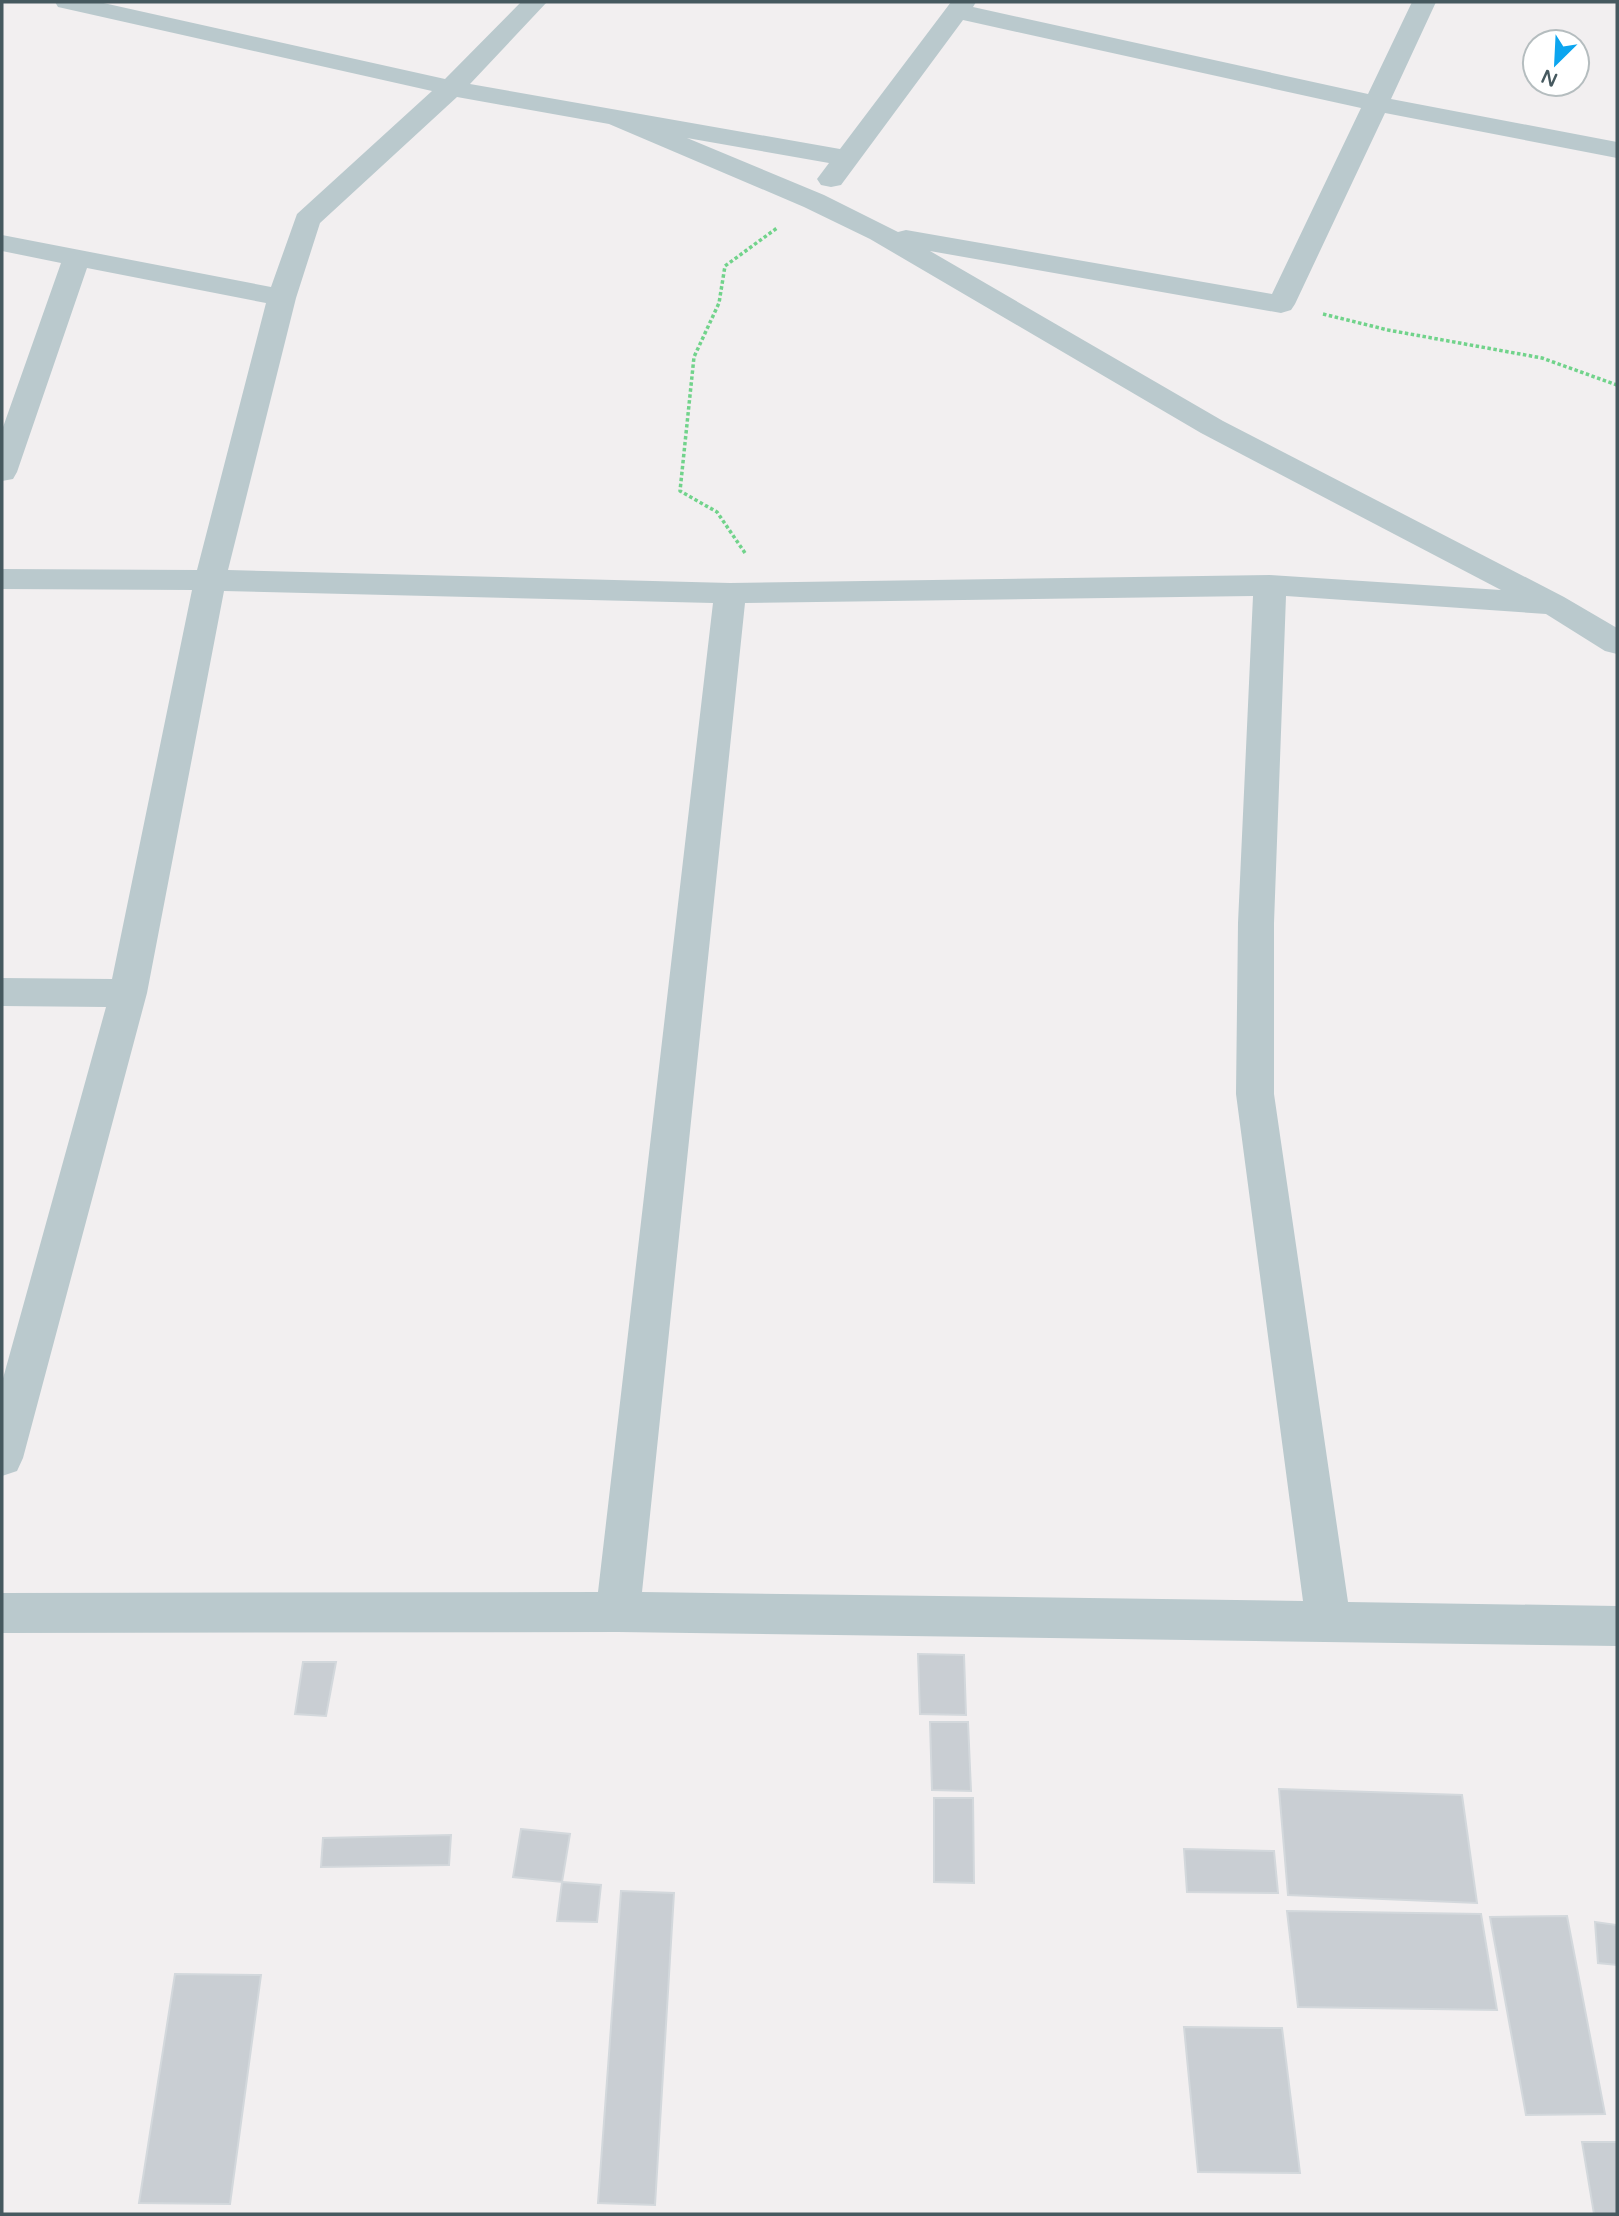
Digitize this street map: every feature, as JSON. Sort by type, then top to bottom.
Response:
[{"type":"street","points":[[67,2],[451,88],[847,158]]},
{"type":"street","points":[[2,1458],[128,993],[210,580],[282,298],[307,220],[451,88],[535,2]]},
{"type":"street","points":[[880,233],[1281,304],[1424,2]]},
{"type":"street","points":[[814,201],[962,7],[1374,103],[1617,150]]},
{"type":"street","points":[[618,118],[814,201],[880,233],[1212,428],[1553,604],[1617,643]]},
{"type":"street","points":[[2,243],[76,260],[282,298]]},
{"type":"street","points":[[2,472],[76,260]]},
{"type":"street","points":[[2,579],[210,580],[730,593],[1269,585],[1553,604]]},
{"type":"street","points":[[1269,585],[1256,923],[1255,1094],[1328,1621]]},
{"type":"street","points":[[618,1612],[730,593]]},
{"type":"street","points":[[2,992],[128,993]]},
{"type":"street","points":[[2,1613],[618,1612],[1617,1626]]},
{"type":"path","points":[[730,593],[746,552],[717,512],[680,491],[686,463],[689,399],[695,353],[718,307],[725,283],[724,266],[814,201]]},
{"type":"path","points":[[1281,304],[1388,330],[1542,358],[1617,386]]},
{"type":"building","points":[[918,1654],[964,1655],[966,1715],[920,1714]]},
{"type":"building","points":[[303,1662],[336,1662],[326,1716],[295,1714]]},
{"type":"building","points":[[930,1722],[968,1722],[971,1791],[932,1790]]},
{"type":"building","points":[[1279,1789],[1462,1795],[1477,1903],[1288,1895]]},
{"type":"building","points":[[934,1798],[973,1798],[974,1883],[934,1882]]},
{"type":"building","points":[[521,1829],[570,1834],[562,1882],[513,1877]]},
{"type":"building","points":[[451,1835],[449,1865],[321,1867],[323,1838]]},
{"type":"building","points":[[1184,1849],[1274,1851],[1278,1893],[1187,1892]]},
{"type":"building","points":[[562,1882],[601,1885],[597,1922],[557,1921]]},
{"type":"building","points":[[621,1891],[674,1893],[655,2205],[598,2203]]},
{"type":"building","points":[[1287,1911],[1481,1914],[1497,2010],[1298,2007]]},
{"type":"building","points":[[1567,1916],[1605,2114],[1526,2115],[1490,1917]]},
{"type":"building","points":[[1595,1922],[1617,1925],[1617,1965],[1598,1963]]},
{"type":"building","points":[[175,1974],[261,1975],[230,2204],[139,2203]]},
{"type":"building","points":[[1184,2027],[1282,2028],[1300,2173],[1198,2172]]},
{"type":"building","points":[[1582,2142],[1617,2142],[1617,2214],[1594,2214]]}]
